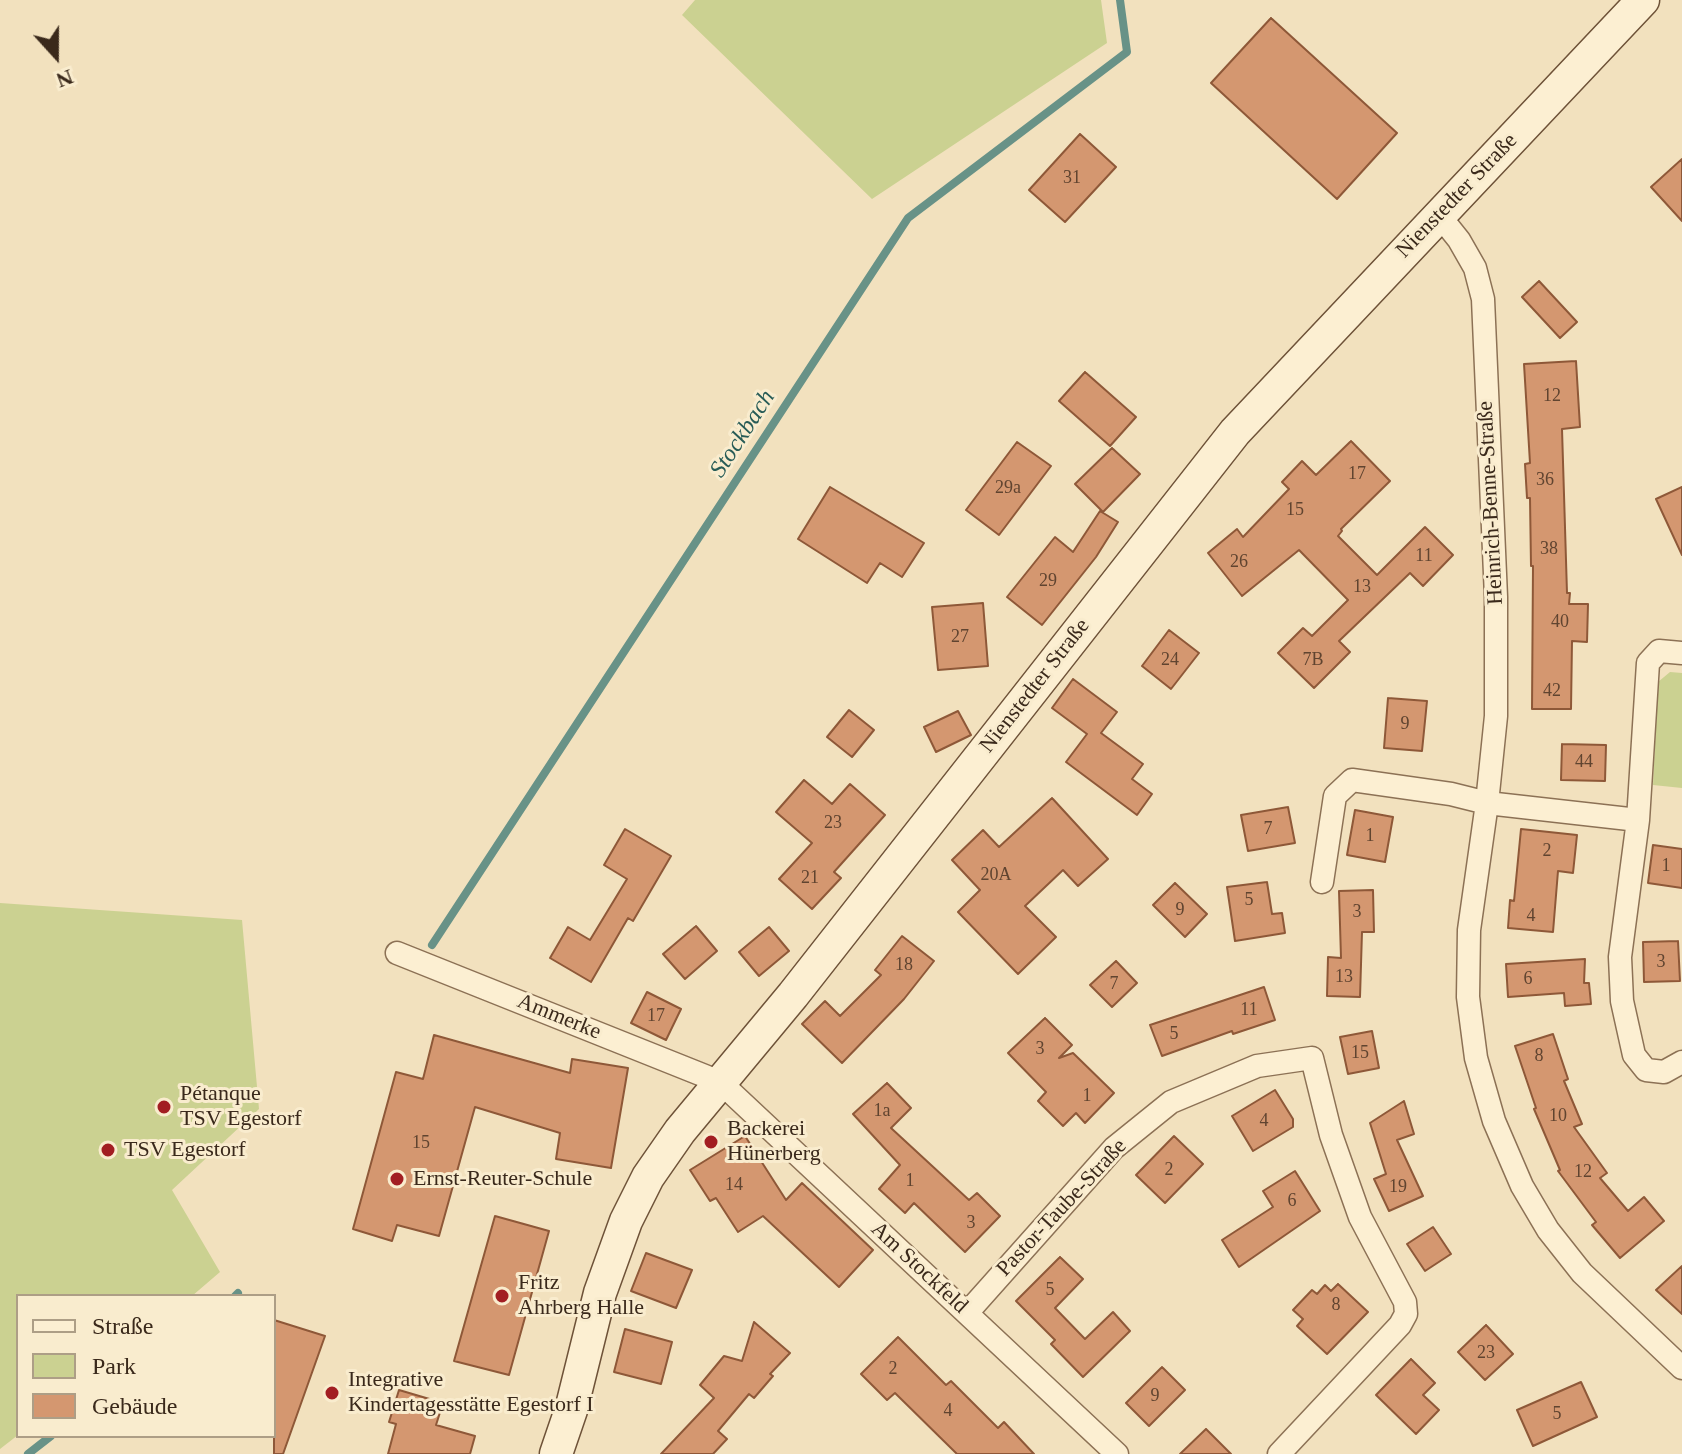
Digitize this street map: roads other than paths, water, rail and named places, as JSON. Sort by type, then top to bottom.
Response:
[{"type":"main road","name":"Nienstedter Straße","points":[[556,1454],[571,1410],[600,1293],[626,1221],[648,1177],[1235,432],[1643,0]]},
{"type":"street","name":"Heinrich-Benne-Straße","points":[[1439,215],[1459,240],[1475,268],[1483,299],[1496,597],[1496,716],[1469,930],[1468,997],[1476,1058],[1494,1121],[1522,1186],[1548,1230],[1582,1273],[1682,1368]]},
{"type":"street","points":[[1682,653],[1659,651],[1648,663],[1638,820],[1620,957],[1622,1001],[1634,1055],[1646,1070],[1664,1072],[1682,1062]]},
{"type":"street","points":[[1322,882],[1335,796],[1352,780],[1451,794],[1487,803],[1638,820]]},
{"type":"street","name":"Ammerke","points":[[397,953],[720,1082]]},
{"type":"street","name":"Pastor-Taube-Straße","points":[[967,1313],[1114,1148],[1171,1102],[1257,1066],[1312,1058],[1331,1135],[1360,1217],[1405,1302],[1406,1314],[1400,1325],[1279,1454]]},
{"type":"street","name":"Am Stockfeld","points":[[720,1082],[1117,1454]]},
{"type":"waterway","name":"Stockbach","points":[[432,945],[908,218],[1127,52],[1120,0]]},
{"type":"waterway","name":"Stockbach","points":[[28,1454],[48,1438]]},
{"type":"place","name":"Pétanque TSV Egestorf","points":[[164,1107]]},
{"type":"place","name":"Backerei Hünerberg","points":[[711,1142]]},
{"type":"place","name":"TSV Egestorf","points":[[108,1150]]},
{"type":"place","name":"Ernst-Reuter-Schule","points":[[397,1179]]},
{"type":"place","name":"Fritz Ahrberg Halle","points":[[502,1296]]},
{"type":"place","name":"Integrative Kindertagesstätte Egestorf I","points":[[332,1393]]}]
